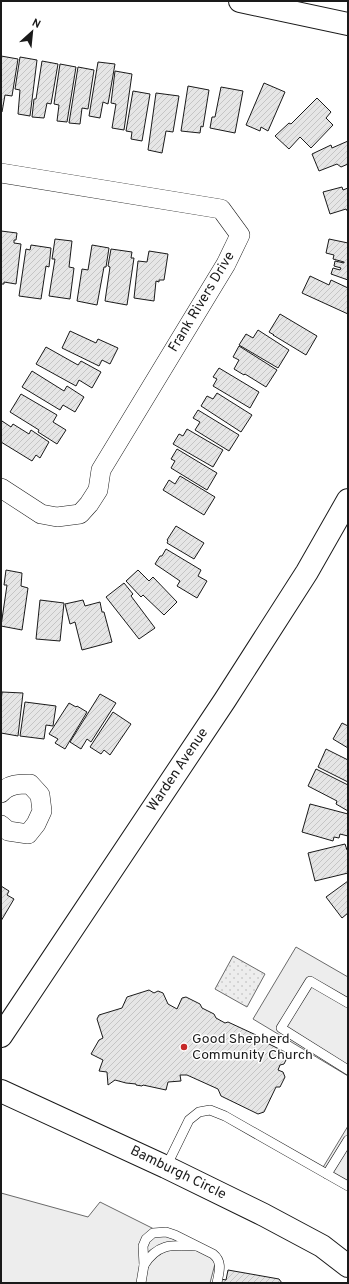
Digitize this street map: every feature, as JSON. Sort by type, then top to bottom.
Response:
[{"type":"main road","points":[[240,1],[348,24]]},
{"type":"main road","name":"Warden Avenue","points":[[1,1036],[225,700],[306,572],[348,500]]},
{"type":"main road","name":"Bamburgh Circle","points":[[1,1091],[166,1167],[264,1215],[322,1246],[348,1266]]},
{"type":"street","name":"Frank Rivers Drive","points":[[1,173],[221,209],[240,235],[226,264],[101,470],[98,490],[90,504],[80,514],[57,517],[41,514],[1,488]]},
{"type":"street","points":[[1,793],[3,790],[17,784],[30,784],[40,795],[42,811],[36,824],[28,834],[8,832],[1,825]]},
{"type":"lane","points":[[348,1003],[310,981],[281,1028],[348,1070]]},
{"type":"lane","points":[[166,1167],[189,1120],[199,1112],[210,1110],[225,1116],[348,1186]]},
{"type":"lane","points":[[326,1174],[348,1140]]},
{"type":"lane","points":[[141,1283],[144,1264],[143,1246],[146,1239],[153,1233],[166,1232],[213,1254],[219,1261],[217,1283]]},
{"type":"lane","points":[[144,1264],[154,1252],[160,1249],[174,1245],[195,1246]]},
{"type":"shaded area","points":[[296,947],[348,977],[348,1076],[253,1019]]},
{"type":"shaded area","points":[[233,956],[265,974],[247,1007],[215,989]]},
{"type":"shaded area","points":[[348,1126],[348,1185],[322,1169]]},
{"type":"shaded area","points":[[1,1193],[88,1217],[100,1202],[216,1260],[210,1283],[1,1283]]},
{"type":"building","points":[[1,56],[18,59],[12,96],[5,95],[2,112],[1,112]]},
{"type":"building","points":[[20,57],[37,60],[30,116],[18,114],[20,90],[15,89]]},
{"type":"building","points":[[42,61],[58,64],[51,104],[47,103],[44,118],[32,117]]},
{"type":"building","points":[[98,62],[115,64],[108,104],[103,102],[100,118],[89,116]]},
{"type":"building","points":[[60,64],[76,67],[67,122],[57,121],[59,105],[54,104]]},
{"type":"building","points":[[78,67],[94,70],[88,109],[82,108],[80,124],[69,123]]},
{"type":"building","points":[[115,71],[132,74],[124,130],[112,128],[116,104],[111,103]]},
{"type":"building","points":[[264,83],[285,92],[268,131],[261,127],[260,131],[246,125]]},
{"type":"building","points":[[188,86],[209,90],[203,127],[201,126],[200,133],[181,131]]},
{"type":"building","points":[[221,87],[243,91],[235,133],[210,128],[212,117],[215,117]]},
{"type":"building","points":[[133,91],[150,94],[142,141],[131,139],[132,132],[126,131]]},
{"type":"building","points":[[156,93],[179,96],[173,132],[166,131],[162,153],[148,150]]},
{"type":"building","points":[[317,98],[331,112],[326,118],[333,125],[311,148],[300,137],[289,149],[275,136],[289,123],[291,124]]},
{"type":"building","points":[[348,141],[348,164],[341,167],[337,164],[319,171],[312,154],[331,145],[332,148]]},
{"type":"building","points":[[342,187],[343,190],[348,188],[348,212],[346,209],[330,214],[323,192]]},
{"type":"building","points":[[1,231],[17,233],[14,243],[21,244],[16,284],[4,282],[4,284],[1,284]]},
{"type":"building","points":[[55,239],[72,241],[69,267],[74,268],[70,299],[49,296],[55,259],[52,259]]},
{"type":"building","points":[[329,239],[348,243],[348,280],[331,274],[333,268],[340,270],[341,268],[334,266],[335,261],[344,262],[333,259],[334,255],[326,253]]},
{"type":"building","points":[[31,245],[51,248],[49,267],[46,266],[41,299],[19,296],[26,249],[30,250]]},
{"type":"building","points":[[92,245],[109,248],[97,305],[77,301],[82,269],[88,270]]},
{"type":"building","points":[[111,249],[132,252],[131,258],[134,258],[127,305],[105,301]]},
{"type":"building","points":[[149,251],[168,254],[164,280],[159,280],[159,282],[156,281],[154,301],[134,298],[138,261],[147,262]]},
{"type":"building","points":[[310,276],[329,285],[331,280],[348,288],[348,314],[302,293]]},
{"type":"building","points":[[280,314],[317,336],[306,355],[269,332]]},
{"type":"building","points":[[258,330],[289,350],[278,368],[239,345],[246,334],[253,338]]},
{"type":"building","points":[[70,331],[96,343],[98,339],[118,348],[110,364],[102,360],[99,366],[62,348]]},
{"type":"building","points":[[239,346],[277,370],[266,387],[234,369],[239,360],[233,357]]},
{"type":"building","points":[[46,347],[78,365],[81,361],[101,372],[92,388],[79,380],[76,386],[36,364]]},
{"type":"building","points":[[219,368],[259,392],[250,408],[213,386],[217,379],[213,377]]},
{"type":"building","points":[[32,371],[64,391],[67,386],[84,397],[75,412],[63,405],[60,410],[22,387]]},
{"type":"building","points":[[217,393],[252,415],[241,432],[201,406],[207,396],[213,399]]},
{"type":"building","points":[[21,394],[57,415],[53,422],[66,430],[57,444],[38,432],[39,430],[10,412]]},
{"type":"building","points":[[198,410],[239,435],[229,451],[195,430],[200,422],[193,418]]},
{"type":"building","points":[[2,421],[11,427],[13,424],[29,434],[31,430],[49,442],[40,458],[36,455],[32,461],[1,442]]},
{"type":"building","points":[[187,429],[223,450],[213,467],[173,444],[179,434],[183,436]]},
{"type":"building","points":[[177,449],[217,473],[207,490],[171,468],[175,461],[171,459]]},
{"type":"building","points":[[180,476],[215,497],[204,515],[163,490],[169,480],[175,484]]},
{"type":"building","points":[[176,526],[204,543],[194,559],[167,543],[167,540]]},
{"type":"building","points":[[166,549],[201,570],[198,576],[207,581],[197,598],[177,586],[180,581],[155,564]]},
{"type":"building","points":[[6,570],[22,573],[21,586],[28,588],[22,630],[1,626],[7,585],[4,585]]},
{"type":"building","points":[[138,570],[149,581],[153,577],[177,602],[164,615],[143,595],[141,597],[126,581]]},
{"type":"building","points":[[124,583],[133,594],[131,596],[155,628],[139,639],[106,597]]},
{"type":"building","points":[[40,600],[64,603],[60,641],[36,639]]},
{"type":"building","points":[[83,600],[85,606],[100,602],[112,642],[82,650],[75,622],[70,624],[65,604]]},
{"type":"building","points":[[2,692],[23,693],[18,736],[1,733]]},
{"type":"building","points":[[100,694],[116,703],[91,742],[87,739],[81,749],[70,742]]},
{"type":"building","points":[[25,702],[56,706],[53,726],[46,725],[44,739],[20,736]]},
{"type":"building","points":[[69,703],[87,712],[65,749],[55,743],[58,739],[49,734]]},
{"type":"building","points":[[113,712],[131,724],[110,755],[104,750],[101,754],[90,747]]},
{"type":"building","points":[[342,723],[348,726],[348,748],[333,739]]},
{"type":"building","points":[[326,749],[348,760],[348,782],[318,767]]},
{"type":"building","points":[[316,769],[348,785],[348,811],[336,804],[337,801],[308,786]]},
{"type":"building","points":[[310,804],[348,814],[348,836],[340,834],[339,838],[334,837],[333,841],[302,832]]},
{"type":"building","points":[[345,844],[348,850],[348,873],[315,881],[308,853]]},
{"type":"building","points":[[348,881],[348,913],[342,918],[326,897]]},
{"type":"building","points":[[1,886],[9,891],[7,895],[14,899],[1,921]]},
{"type":"building","name":"Good Shepherd Community Church","points":[[149,990],[154,993],[158,991],[163,993],[168,1004],[177,1009],[182,998],[186,997],[200,1004],[202,1008],[214,1014],[216,1018],[225,1023],[228,1022],[256,1035],[257,1038],[287,1053],[288,1056],[284,1064],[280,1065],[278,1070],[283,1072],[285,1077],[280,1087],[276,1087],[264,1112],[258,1114],[221,1096],[218,1089],[187,1075],[180,1075],[181,1081],[168,1082],[166,1090],[115,1080],[108,1085],[107,1072],[99,1071],[103,1060],[91,1054],[99,1040],[103,1038],[97,1019],[99,1015],[122,1008],[127,997]]},
{"type":"building","points":[[228,1270],[279,1279],[282,1283],[220,1283],[221,1279],[226,1280]]},
{"type":"place","name":"Good Shepherd Community Church","points":[[184,1047]]}]
